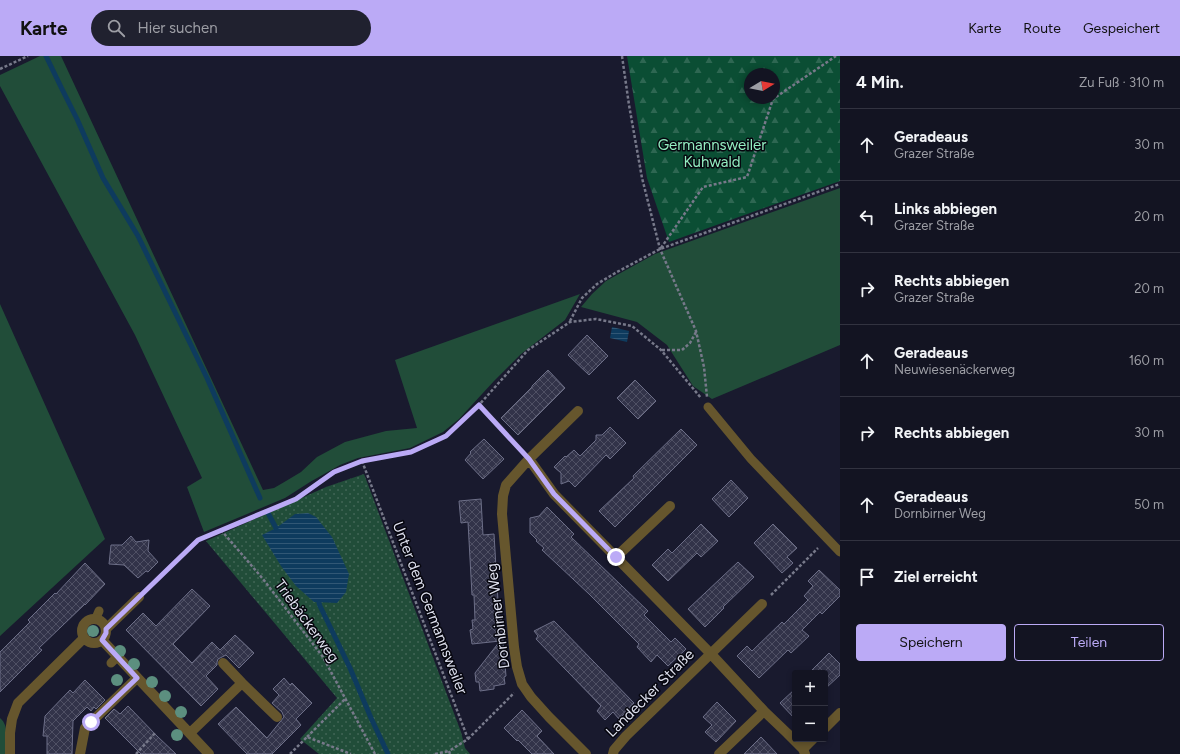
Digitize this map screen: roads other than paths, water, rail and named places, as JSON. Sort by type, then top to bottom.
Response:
[{"type":"street","name":"Dornbirner Weg","points":[[578,411],[529,459],[506,486],[503,496],[502,514],[514,647],[517,667],[522,684],[531,697],[549,717],[586,754]]},
{"type":"street","points":[[529,459],[554,494],[711,654],[804,752],[811,742]]},
{"type":"street","points":[[616,557],[670,506]]},
{"type":"street","points":[[106,629],[139,597]]},
{"type":"street","points":[[711,654],[762,604]]},
{"type":"street","points":[[97,615],[103,622],[106,629],[106,633],[102,640],[94,643],[86,641],[82,634],[83,625],[97,615]]},
{"type":"street","points":[[10,754],[10,733],[12,720],[18,703],[58,667],[84,638]]},
{"type":"street","points":[[102,640],[114,660],[137,678],[164,710],[190,733],[209,754]]},
{"type":"street","name":"Landecker Straße","points":[[613,754],[614,750],[626,736],[711,654]]},
{"type":"street","points":[[223,663],[277,717]]},
{"type":"street","points":[[82,750],[84,728],[108,710],[137,678]]},
{"type":"street","points":[[190,733],[242,683]]},
{"type":"street","points":[[719,754],[764,711]]},
{"type":"street","points":[[828,725],[840,713]]},
{"type":"lane","points":[[708,407],[751,459],[840,552]]},
{"type":"water","points":[[612,327],[629,331],[627,342],[610,338]]},
{"type":"water","points":[[308,513],[316,517],[332,537],[349,574],[346,592],[337,603],[314,602],[296,586],[281,566],[262,535],[276,528],[295,514]]},
{"type":"waterway","points":[[46,56],[77,119],[103,178],[138,236],[207,378],[260,498]]},
{"type":"waterway","points":[[268,513],[276,528]]},
{"type":"waterway","points":[[319,603],[388,754]]},
{"type":"park label","name":"Germannsweiler Kuhwald","points":[[712,154]]}]
